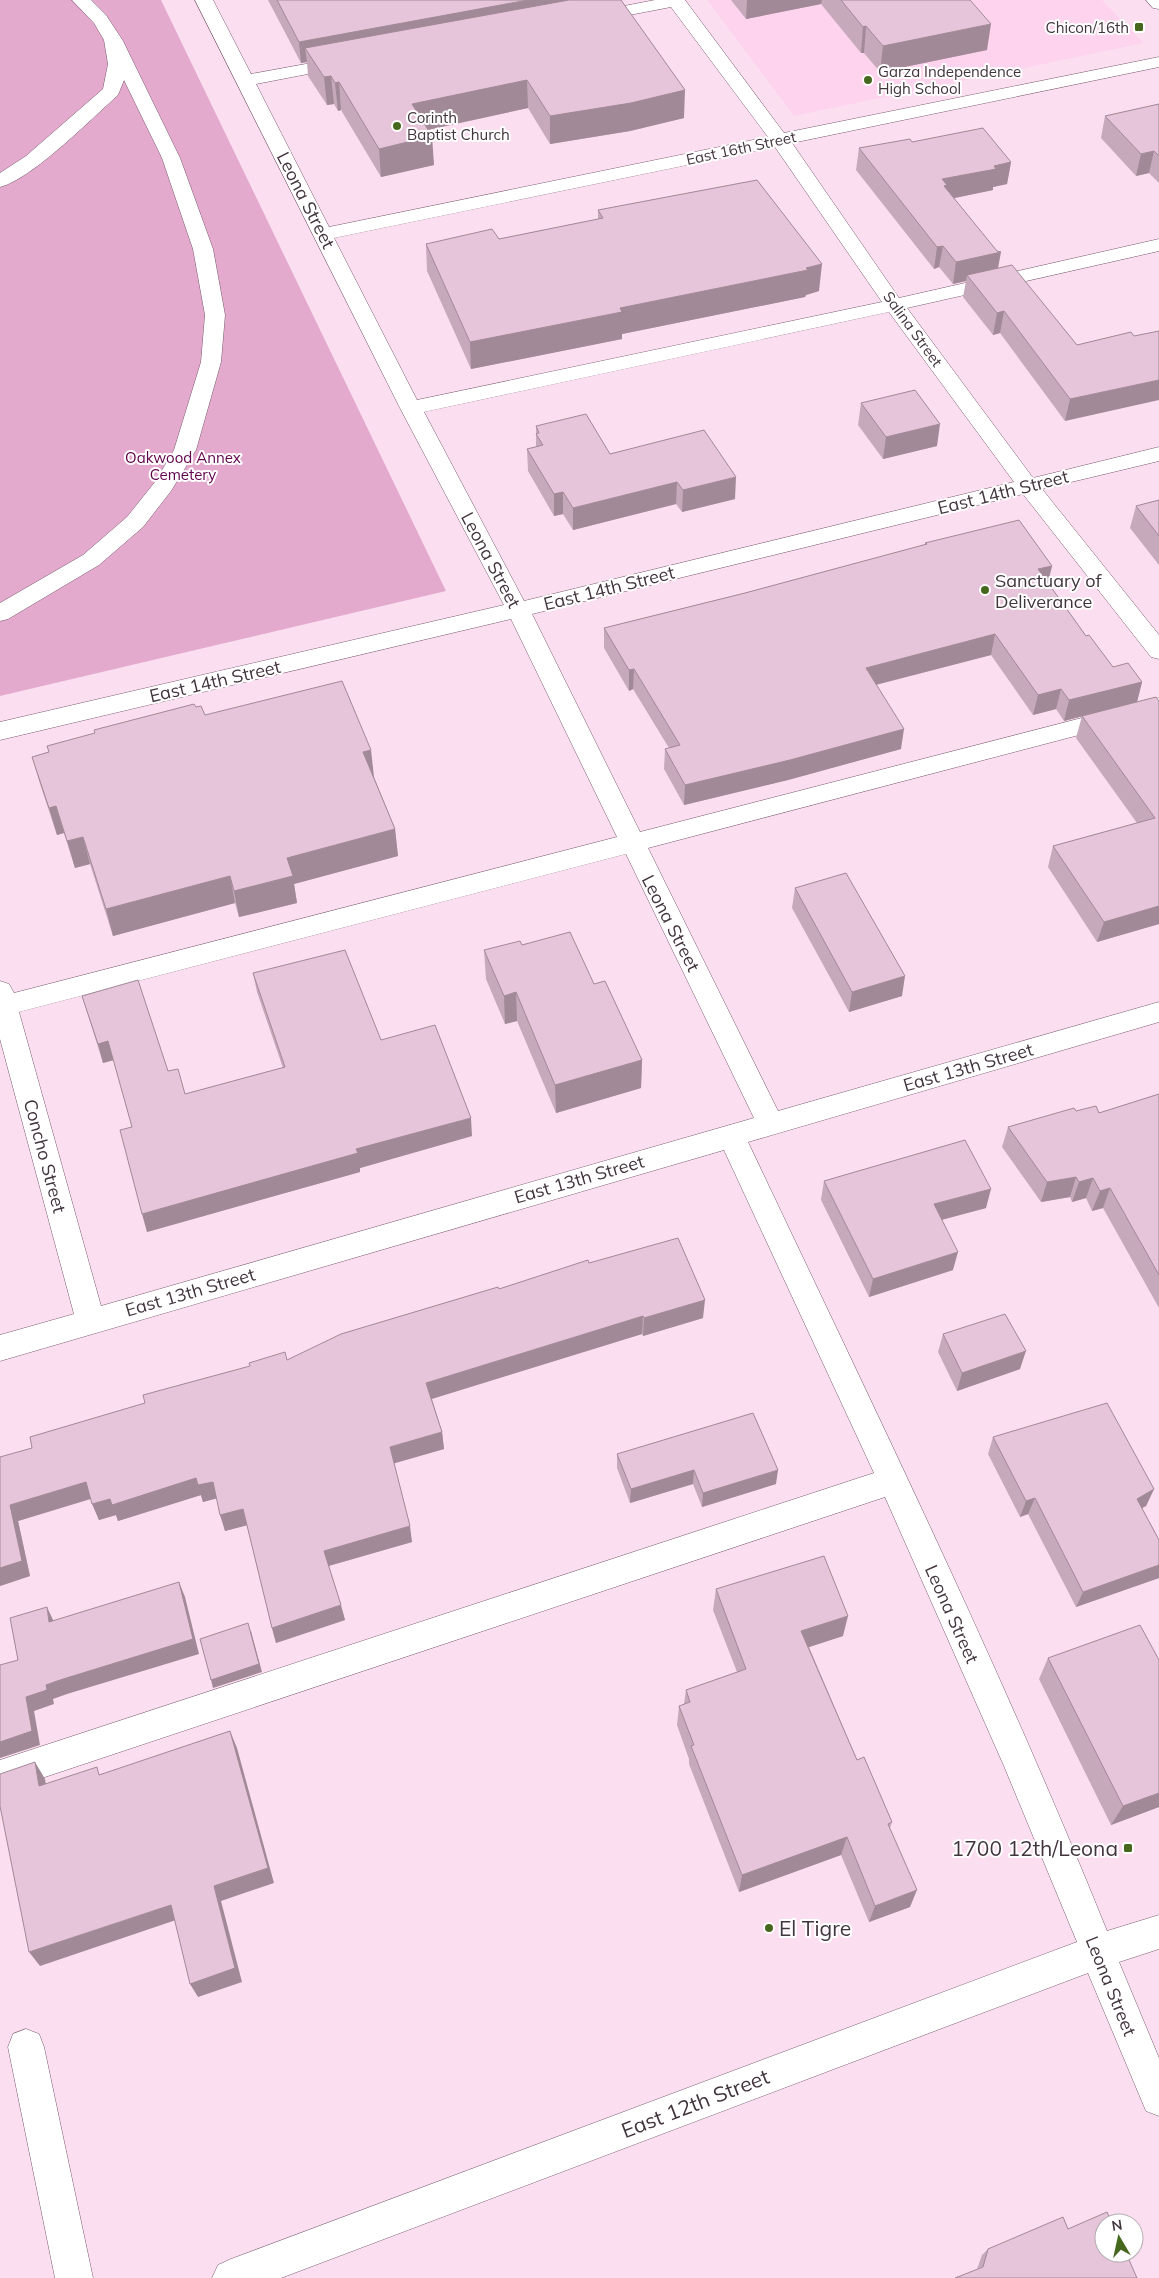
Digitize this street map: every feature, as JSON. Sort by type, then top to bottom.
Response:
[{"type":"street","points":[[0,613],[92,560],[135,522],[163,486],[185,450],[211,362],[216,315],[203,249],[171,158],[105,24],[81,0]]},
{"type":"street","name":"Leona Street","points":[[204,0],[411,408],[518,610],[771,1124]]},
{"type":"street","points":[[1155,0],[1159,4]]},
{"type":"street","points":[[578,20],[676,1]]},
{"type":"street","name":"Salina Street","points":[[676,1],[780,140],[894,305],[1028,486],[1159,651]]},
{"type":"street","points":[[0,181],[33,160],[112,90],[118,75],[114,41]]},
{"type":"street","points":[[245,81],[366,58]]},
{"type":"street","name":"East 16th Street","points":[[323,234],[1159,62]]},
{"type":"street","points":[[411,408],[894,305],[1159,245]]},
{"type":"street","name":"East 14th Street","points":[[0,731],[518,610],[1159,454]]},
{"type":"street","points":[[1,1001],[1159,706]]},
{"type":"street","name":"Concho Street","points":[[1,1001],[91,1322]]},
{"type":"street","name":"East 13th Street","points":[[0,1348],[1159,1012]]},
{"type":"street","name":"Leona Street","points":[[731,1136],[893,1480],[1054,1845],[1133,2041],[1159,2098]]},
{"type":"street","points":[[0,1776],[893,1480]]},
{"type":"street","name":"East 12th Street","points":[[231,2278],[1097,1952],[1159,1932]]},
{"type":"street","points":[[26,2047],[74,2278]]},
{"type":"shaded area","name":"Garza Independence High School","points":[[707,0],[1102,0],[1144,43],[794,116]]},
{"type":"green space","name":"Oakwood Annex Cemetery","points":[[0,0],[161,0],[446,591],[0,696]]},
{"type":"building","points":[[277,0],[528,0],[299,42]]},
{"type":"building","points":[[569,0],[621,0],[685,90],[631,103],[550,116],[527,80],[412,104],[432,136],[379,149],[339,82],[335,83],[331,76],[324,77],[305,48]]},
{"type":"building","points":[[841,0],[970,0],[991,24],[883,46],[866,26],[863,27]]},
{"type":"building","points":[[1159,104],[1159,156],[1154,151],[1141,154],[1105,116]]},
{"type":"building","points":[[983,128],[1011,162],[994,166],[996,169],[942,179],[947,185],[944,186],[997,251],[1001,252],[956,262],[943,246],[937,247],[859,148],[910,139],[912,142]]},
{"type":"building","points":[[757,180],[822,264],[806,268],[808,270],[620,308],[622,312],[470,342],[426,244],[492,229],[499,239],[603,218],[598,210]]},
{"type":"building","points":[[1012,265],[1077,345],[1131,332],[1134,336],[1159,331],[1159,380],[1070,399],[1004,311],[997,313],[967,275]]},
{"type":"building","points":[[915,390],[940,424],[886,437],[861,403]]},
{"type":"building","points":[[586,414],[610,454],[704,430],[736,477],[683,490],[677,482],[573,508],[563,492],[554,494],[527,449],[543,445],[536,434],[539,433],[536,426]]},
{"type":"building","points":[[1159,500],[1159,536],[1136,506]]},
{"type":"building","points":[[1019,520],[1052,566],[1038,569],[1086,636],[1089,635],[1113,667],[1128,663],[1142,682],[1069,700],[1061,689],[1038,695],[995,634],[866,668],[904,729],[790,760],[685,785],[665,749],[680,745],[634,669],[629,670],[604,628],[745,593],[927,544],[925,543]]},
{"type":"building","points":[[342,681],[371,750],[363,752],[395,829],[287,858],[293,876],[234,891],[230,876],[106,909],[83,837],[67,841],[56,806],[49,808],[32,757],[49,752],[47,746],[95,733],[94,730],[194,704],[196,707],[201,706],[205,715]]},
{"type":"building","points":[[1156,697],[1159,701],[1159,906],[1104,922],[1053,846],[1155,818],[1082,716]]},
{"type":"building","points":[[846,873],[905,976],[852,992],[795,888]]},
{"type":"building","points":[[570,932],[594,984],[605,981],[642,1060],[555,1085],[516,992],[504,996],[484,950],[520,941],[522,945]]},
{"type":"building","points":[[345,950],[381,1040],[435,1025],[471,1118],[356,1149],[358,1153],[142,1214],[120,1130],[132,1127],[108,1041],[98,1044],[82,996],[138,980],[168,1071],[178,1069],[185,1094],[285,1067],[253,973]]},
{"type":"building","points":[[1159,1094],[1159,1275],[1110,1188],[1100,1191],[1093,1178],[1079,1182],[1076,1177],[1047,1182],[1008,1127],[1074,1108],[1076,1111],[1096,1106],[1099,1113]]},
{"type":"building","points":[[965,1140],[991,1189],[934,1204],[958,1252],[873,1279],[824,1181]]},
{"type":"building","points":[[678,1238],[705,1300],[644,1318],[643,1316],[426,1383],[442,1432],[390,1447],[410,1526],[324,1551],[341,1605],[272,1628],[243,1509],[220,1515],[213,1482],[198,1485],[196,1478],[112,1505],[110,1499],[92,1504],[86,1482],[10,1505],[22,1561],[0,1568],[0,1457],[32,1448],[30,1437],[145,1403],[143,1395],[250,1366],[249,1363],[285,1352],[287,1360],[341,1334],[498,1287],[499,1289],[588,1260],[589,1263]]},
{"type":"building","points":[[1005,1314],[1026,1351],[962,1373],[943,1334]]},
{"type":"building","points":[[1107,1403],[1154,1489],[1137,1499],[1159,1540],[1159,1565],[1083,1592],[1035,1498],[1026,1501],[993,1437]]},
{"type":"building","points":[[753,1413],[778,1470],[703,1493],[694,1470],[631,1489],[617,1454]]},
{"type":"building","points":[[824,1556],[848,1616],[801,1631],[857,1760],[864,1757],[892,1822],[888,1824],[917,1890],[875,1906],[847,1837],[742,1875],[691,1746],[694,1745],[679,1706],[690,1702],[686,1690],[746,1669],[716,1589]]},
{"type":"building","points":[[179,1582],[193,1639],[46,1685],[47,1690],[26,1697],[32,1731],[0,1742],[0,1665],[18,1660],[10,1618],[47,1607],[49,1622]]},
{"type":"building","points":[[248,1623],[259,1664],[211,1680],[200,1639]]},
{"type":"building","points":[[1140,1625],[1159,1660],[1159,1793],[1123,1806],[1048,1658]]},
{"type":"building","points":[[230,1731],[268,1868],[214,1886],[235,1968],[190,1984],[171,1905],[29,1952],[0,1806],[0,1774],[35,1762],[39,1786],[97,1767],[99,1775]]},
{"type":"building","points":[[1063,2217],[1068,2229],[1094,2218],[1094,2263],[1130,2263],[1137,2278],[955,2278],[983,2267],[988,2249]]},
{"type":"place","name":"Chicon/16th","points":[[1139,27]]},
{"type":"place","name":"Garza Independence High School","points":[[868,80]]},
{"type":"place","name":"Corinth Baptist Church","points":[[397,126]]},
{"type":"place","name":"Sanctuary of Deliverance","points":[[985,590]]},
{"type":"place","name":"1700 12th/Leona","points":[[1128,1848]]},
{"type":"place","name":"El Tigre","points":[[769,1928]]}]
